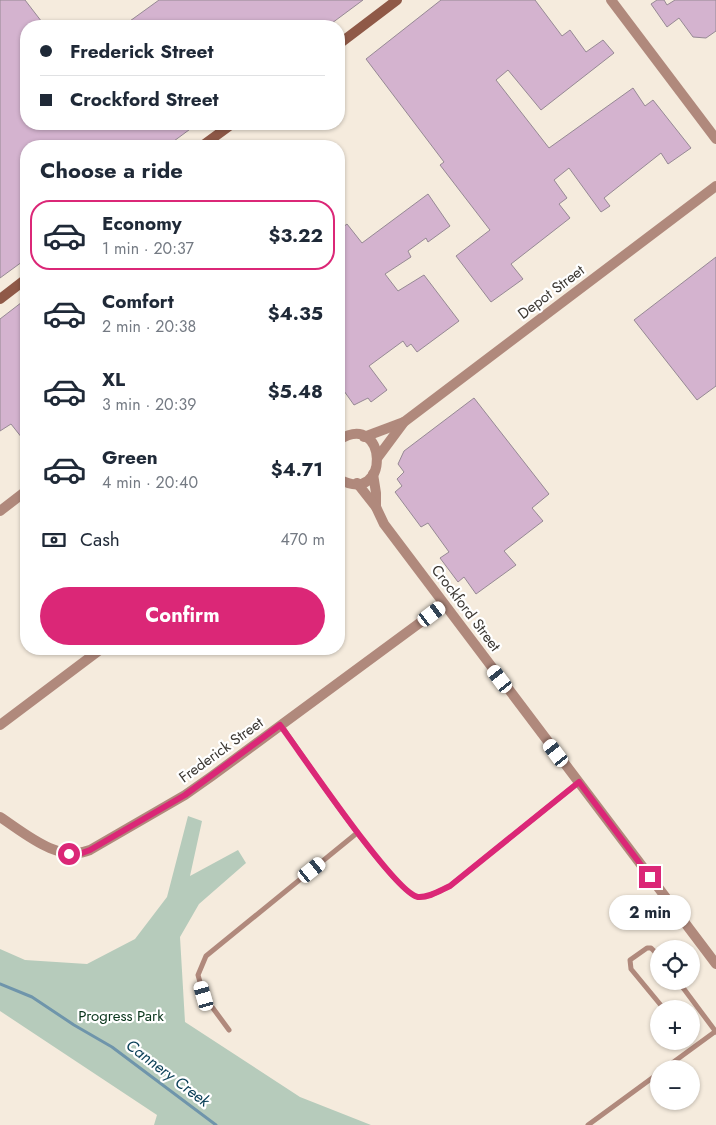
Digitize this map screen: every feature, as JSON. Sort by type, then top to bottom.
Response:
[{"type":"street","points":[[345,39],[397,0]]},
{"type":"street","points":[[611,0],[716,139]]},
{"type":"street","points":[[210,140],[224,130]]},
{"type":"street","name":"Depot Street","points":[[378,457],[404,422],[716,186]]},
{"type":"street","points":[[0,298],[20,283]]},
{"type":"street","name":"Depot Street","points":[[364,437],[404,422]]},
{"type":"street","points":[[345,436],[358,435],[364,437],[374,445],[378,457],[378,463],[373,474],[357,483],[345,481]]},
{"type":"street","name":"Crockford Street","points":[[373,474],[376,507]]},
{"type":"street","name":"Crockford Street","points":[[357,483],[376,507],[384,524],[444,605],[716,964]]},
{"type":"street","points":[[0,511],[20,496]]},
{"type":"street","name":"Frederick Street","points":[[0,817],[55,850],[69,854],[82,853],[185,795],[444,605]]},
{"type":"street","points":[[0,725],[93,655]]},
{"type":"lane","points":[[280,725],[357,833],[405,890],[417,897],[429,895],[450,886],[579,782]]},
{"type":"lane","points":[[229,1030],[204,996],[198,975],[206,956],[357,833]]},
{"type":"lane","points":[[650,948],[647,948],[630,960],[630,964],[631,969],[657,1000]]},
{"type":"lane","points":[[685,990],[716,1031],[700,1042]]},
{"type":"lane","points":[[676,1060],[690,1050]]},
{"type":"lane","points":[[588,1125],[650,1080]]},
{"type":"green space","name":"Progress Park","points":[[188,816],[202,821],[190,876],[238,850],[246,863],[199,904],[180,937],[185,1022],[300,1097],[371,1125],[154,1125],[157,1115],[0,1011],[0,949],[25,960],[87,964],[135,939],[167,897]]},
{"type":"building","points":[[0,0],[25,0],[40,20],[20,20],[20,130],[189,130],[175,140],[20,140],[20,263],[0,278]]},
{"type":"building","points":[[159,0],[363,0],[336,20],[131,20]]},
{"type":"building","points":[[441,0],[535,0],[562,36],[570,30],[586,52],[603,40],[614,53],[541,110],[508,70],[496,80],[549,148],[633,88],[645,106],[653,100],[691,148],[668,164],[661,153],[604,198],[610,206],[601,212],[569,168],[554,180],[567,198],[559,204],[570,218],[511,264],[523,279],[491,302],[456,256],[490,230],[440,165],[444,162],[366,59]]},
{"type":"building","points":[[657,0],[664,0],[667,5],[675,0],[716,0],[716,31],[706,38],[693,37],[679,18],[667,27],[651,4]]},
{"type":"building","points":[[428,194],[450,226],[428,242],[426,238],[408,251],[411,257],[385,274],[398,291],[424,275],[459,321],[417,352],[411,344],[407,347],[403,341],[369,366],[387,390],[371,402],[368,398],[354,405],[345,392],[345,226],[347,224],[362,243]]},
{"type":"building","points":[[716,257],[716,386],[697,400],[634,320]]},
{"type":"building","points":[[20,304],[20,435],[11,424],[0,431],[0,319]]},
{"type":"building","points":[[474,398],[549,494],[532,508],[543,521],[504,551],[516,565],[476,594],[464,577],[458,582],[440,558],[449,552],[428,523],[421,527],[395,492],[402,486],[397,479],[404,472],[398,464],[404,451]]},
{"type":"waterway","name":"Cannery Creek","points":[[0,984],[32,997],[112,1047],[216,1125]]},
{"type":"route","points":[[69,854],[90,850],[185,795],[280,725],[357,833],[405,890],[417,897],[429,895],[450,886],[579,782],[650,877]]}]
